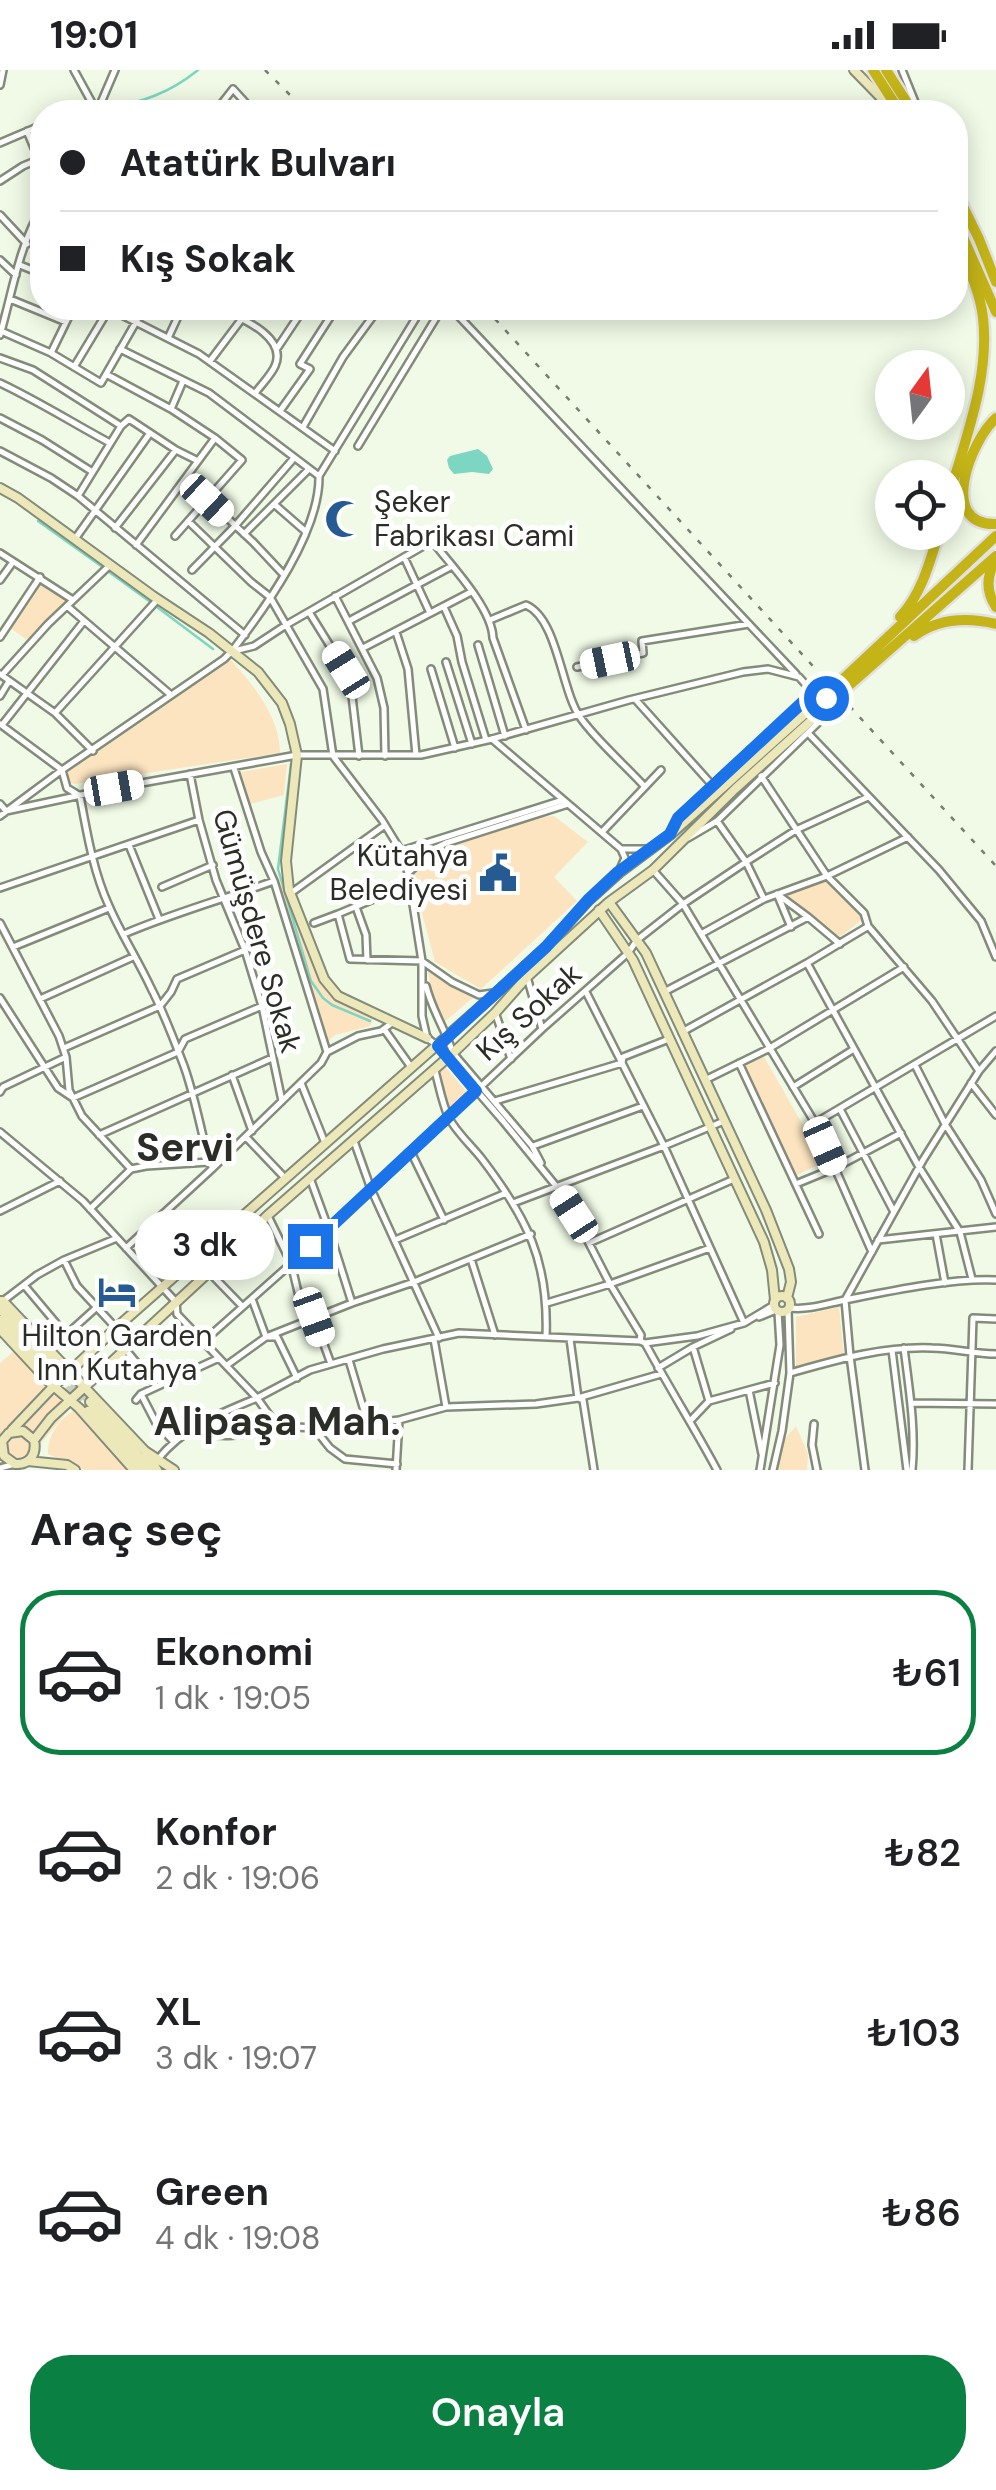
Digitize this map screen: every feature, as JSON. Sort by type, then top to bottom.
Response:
[{"type":"highway","points":[[873,70],[891,100]]},
{"type":"highway","points":[[886,70],[907,100]]},
{"type":"highway","points":[[968,211],[996,262]]},
{"type":"highway","points":[[968,216],[996,282]]},
{"type":"highway","points":[[968,248],[996,312]]},
{"type":"highway","points":[[959,460],[980,383],[983,348],[980,300],[968,270]]},
{"type":"highway","points":[[996,418],[982,434],[963,494],[971,518],[996,524]]},
{"type":"highway","points":[[843,685],[996,536]]},
{"type":"highway","points":[[843,685],[908,608],[922,583],[932,550]]},
{"type":"highway","points":[[843,685],[996,558]]},
{"type":"highway","points":[[996,558],[988,584],[996,607]]},
{"type":"highway","points":[[843,685],[936,623],[961,620],[996,624]]},
{"type":"main road","points":[[854,70],[885,100]]},
{"type":"main road","points":[[0,488],[258,672],[282,703],[297,755],[286,861],[291,893],[324,979],[338,996],[388,1026],[427,1038]]},
{"type":"main road","points":[[34,1440],[51,1418],[268,1214],[450,1055],[608,902],[652,870],[810,715],[670,834],[618,872],[546,947],[448,1037],[116,1328],[54,1386],[1,1444],[7,1460],[16,1464],[67,1464],[75,1470]]},
{"type":"main road","points":[[588,900],[628,952],[769,1256],[782,1305]]},
{"type":"main road","points":[[608,902],[646,953],[766,1210],[789,1269],[791,1282],[782,1305]]},
{"type":"main road","points":[[0,1320],[52,1369],[1,1304]]},
{"type":"main road","points":[[1,1304],[71,1370],[145,1451],[174,1470]]},
{"type":"main road","points":[[0,1329],[134,1470]]},
{"type":"main road","points":[[142,1470],[87,1405],[154,1470]]},
{"type":"main road","points":[[9,1433],[23,1431],[34,1440],[34,1456],[28,1462]]},
{"type":"main road","points":[[145,1451],[154,1470]]},
{"type":"street","points":[[0,84],[2,70]]},
{"type":"street","points":[[74,70],[90,100]]},
{"type":"street","points":[[102,100],[115,70]]},
{"type":"street","points":[[902,70],[912,100]]},
{"type":"street","points":[[224,100],[233,89],[242,100]]},
{"type":"street","points":[[1,140],[30,130]]},
{"type":"street","points":[[27,131],[30,138]]},
{"type":"street","points":[[0,181],[30,164]]},
{"type":"street","points":[[0,215],[26,244]]},
{"type":"street","points":[[30,233],[1,333],[51,353],[102,383],[136,322]]},
{"type":"street","points":[[2,264],[17,275]]},
{"type":"street","points":[[20,265],[30,269]]},
{"type":"street","points":[[10,299],[30,307]]},
{"type":"street","points":[[51,353],[66,322],[61,320]]},
{"type":"street","points":[[74,367],[102,320]]},
{"type":"street","points":[[132,320],[210,361],[335,451]]},
{"type":"street","points":[[168,338],[176,320]]},
{"type":"street","points":[[210,361],[241,320]]},
{"type":"street","points":[[244,320],[269,336],[278,348]]},
{"type":"street","points":[[256,394],[276,365],[278,348],[296,320]]},
{"type":"street","points":[[280,411],[310,369],[300,364],[328,320]]},
{"type":"street","points":[[302,427],[343,356],[370,320]]},
{"type":"street","points":[[3,814],[232,651],[284,576],[316,506],[318,476],[415,320]]},
{"type":"street","points":[[358,446],[435,320]]},
{"type":"street","points":[[462,320],[808,686]]},
{"type":"street","points":[[120,349],[209,392],[318,476]]},
{"type":"street","points":[[0,358],[33,370],[121,426]]},
{"type":"street","points":[[106,374],[171,409],[242,460],[175,536]]},
{"type":"street","points":[[171,409],[184,379]]},
{"type":"street","points":[[0,382],[110,443]]},
{"type":"street","points":[[0,418],[92,471]]},
{"type":"street","points":[[78,496],[129,419],[198,461]]},
{"type":"street","points":[[75,540],[150,433]]},
{"type":"street","points":[[136,545],[215,438]]},
{"type":"street","points":[[116,528],[176,450]]},
{"type":"street","points":[[0,452],[78,496],[244,635]]},
{"type":"street","points":[[192,570],[294,458]]},
{"type":"street","points":[[244,534],[310,468]]},
{"type":"street","points":[[207,500],[284,576]]},
{"type":"street","points":[[274,504],[305,531]]},
{"type":"street","points":[[188,521],[270,597],[323,689],[333,756],[401,852],[408,873],[424,978],[432,1010],[448,1037],[450,1055]]},
{"type":"street","points":[[232,651],[254,646],[432,541],[492,624],[493,638],[526,730]]},
{"type":"street","points":[[0,553],[73,600]]},
{"type":"street","points":[[404,557],[431,614]]},
{"type":"street","points":[[0,580],[14,561]]},
{"type":"street","points":[[93,751],[55,712],[1,674],[110,564]]},
{"type":"street","points":[[348,621],[452,566]]},
{"type":"street","points":[[0,637],[40,578]]},
{"type":"street","points":[[363,648],[471,592]]},
{"type":"street","points":[[335,596],[377,678],[384,708],[385,756]]},
{"type":"street","points":[[55,712],[158,599]]},
{"type":"street","points":[[490,620],[526,605],[534,609],[547,630],[578,715],[645,787]]},
{"type":"street","points":[[67,606],[172,696]]},
{"type":"street","points":[[444,607],[458,636],[462,662],[489,740],[621,849],[625,858],[618,872]]},
{"type":"street","points":[[309,612],[346,670],[359,756]]},
{"type":"street","points":[[0,621],[8,626]]},
{"type":"street","points":[[84,622],[1,725],[62,770],[67,788],[80,796],[92,857],[109,908],[160,1006],[192,1093],[211,1165]]},
{"type":"street","points":[[578,667],[643,653],[642,642],[749,624]]},
{"type":"street","points":[[396,632],[408,669],[416,756]]},
{"type":"street","points":[[478,645],[504,736]]},
{"type":"street","points":[[446,662],[472,744]]},
{"type":"street","points":[[431,669],[455,748]]},
{"type":"street","points":[[3,814],[297,755],[416,756],[743,672],[768,669],[798,677]]},
{"type":"street","points":[[0,696],[9,682]]},
{"type":"street","points":[[670,834],[678,818],[805,700],[826,698],[829,708],[808,733],[717,820],[680,842]]},
{"type":"street","points":[[636,699],[713,786]]},
{"type":"street","points":[[808,733],[940,870],[981,921],[996,957]]},
{"type":"street","points":[[234,768],[328,1052]]},
{"type":"street","points":[[602,832],[661,770]]},
{"type":"street","name":"Gümüşdere Sokak","points":[[190,774],[223,900],[245,950],[262,1006],[282,1101]]},
{"type":"street","points":[[761,776],[827,876],[864,912],[868,926],[932,1001],[979,1071]]},
{"type":"street","name":"Kış Sokak","points":[[204,1341],[330,1230],[637,940],[683,904],[796,830],[868,797]]},
{"type":"street","points":[[401,852],[566,802]]},
{"type":"street","points":[[408,873],[446,842],[566,802]]},
{"type":"street","points":[[0,804],[3,814]]},
{"type":"street","points":[[0,888],[199,820]]},
{"type":"street","points":[[717,820],[746,862],[764,899]]},
{"type":"street","points":[[291,893],[385,826]]},
{"type":"street","points":[[700,934],[764,899],[827,876],[908,837]]},
{"type":"street","points":[[129,846],[159,919]]},
{"type":"street","points":[[621,849],[649,849]]},
{"type":"street","points":[[162,887],[213,865]]},
{"type":"street","points":[[652,870],[683,904],[815,1123],[872,1252]]},
{"type":"street","points":[[124,934],[274,881]]},
{"type":"street","points":[[314,923],[410,884]]},
{"type":"street","points":[[776,894],[840,944]]},
{"type":"street","points":[[776,894],[791,927]]},
{"type":"street","points":[[356,907],[366,936],[366,960]]},
{"type":"street","points":[[13,947],[109,908]]},
{"type":"street","points":[[338,914],[350,960],[422,961],[479,995],[496,993]]},
{"type":"street","points":[[664,992],[808,917]]},
{"type":"street","points":[[0,923],[64,1048],[69,1090],[82,1116],[132,1170]]},
{"type":"street","points":[[682,1032],[868,926]]},
{"type":"street","points":[[64,1048],[160,1006],[177,979],[245,950]]},
{"type":"street","points":[[40,999],[133,957]]},
{"type":"street","points":[[807,963],[919,1166],[960,1232],[972,1279]]},
{"type":"street","points":[[704,1080],[770,1048],[904,967]]},
{"type":"street","points":[[527,977],[542,1029]]},
{"type":"street","points":[[424,978],[422,1016],[427,1038],[450,1055],[479,1088],[556,1186],[717,1470]]},
{"type":"street","points":[[586,992],[664,1146],[744,1323]]},
{"type":"street","points":[[0,998],[58,1088],[73,1098]]},
{"type":"street","points":[[73,1098],[178,1052],[185,1039],[262,1006]]},
{"type":"street","points":[[495,1013],[511,1059]]},
{"type":"street","points":[[815,1123],[996,1016]]},
{"type":"street","points":[[126,1248],[211,1165],[249,1134],[321,1064],[328,1052],[388,1026],[412,1068]]},
{"type":"street","points":[[622,1063],[623,1057],[668,1038]]},
{"type":"street","points":[[792,1086],[855,1049]]},
{"type":"street","points":[[865,1470],[846,1300],[919,1166],[996,1051]]},
{"type":"street","points":[[0,1092],[66,1056]]},
{"type":"street","points":[[99,1135],[272,1058]]},
{"type":"street","points":[[494,1101],[622,1063]]},
{"type":"street","points":[[739,1063],[820,1234]]},
{"type":"street","points":[[915,1065],[945,1124],[981,1180],[996,1214]]},
{"type":"street","points":[[434,1068],[449,1118],[514,1203],[530,1234],[548,1303],[546,1337]]},
{"type":"street","points":[[232,1074],[249,1134],[285,1178]]},
{"type":"street","points":[[301,1083],[325,1143]]},
{"type":"street","points":[[971,1083],[996,1115]]},
{"type":"street","points":[[479,1088],[532,1146],[547,1175]]},
{"type":"street","points":[[532,1146],[643,1106]]},
{"type":"street","points":[[840,1109],[894,1212]]},
{"type":"street","points":[[514,1203],[724,1121]]},
{"type":"street","points":[[0,1132],[90,1209],[176,1302],[177,1314],[278,1426]]},
{"type":"street","points":[[796,1184],[901,1133]]},
{"type":"street","points":[[354,1141],[436,1338],[446,1407]]},
{"type":"street","points":[[412,1154],[444,1220]]},
{"type":"street","points":[[90,1209],[132,1170],[146,1166],[211,1165]]},
{"type":"street","points":[[310,1177],[352,1303]]},
{"type":"street","points":[[589,1242],[734,1179]]},
{"type":"street","points":[[0,1211],[60,1181]]},
{"type":"street","points":[[395,1240],[506,1193]]},
{"type":"street","points":[[268,1214],[292,1263],[305,1321]]},
{"type":"street","points":[[878,1240],[996,1227]]},
{"type":"street","points":[[227,1366],[266,1337],[530,1234]]},
{"type":"street","points":[[936,1234],[945,1283]]},
{"type":"street","points":[[1,1304],[36,1275],[117,1238]]},
{"type":"street","points":[[548,1303],[710,1248]]},
{"type":"street","points":[[471,1259],[494,1335]]},
{"type":"street","points":[[64,1260],[77,1286],[116,1328]]},
{"type":"street","points":[[209,1272],[243,1307]]},
{"type":"street","points":[[188,1431],[210,1436],[266,1431],[278,1426],[368,1424],[446,1407],[536,1404],[578,1398],[659,1371],[693,1347],[782,1305],[805,1309],[945,1283],[996,1280]]},
{"type":"street","points":[[24,1285],[66,1335],[97,1307]]},
{"type":"street","points":[[252,1298],[266,1337]]},
{"type":"street","points":[[772,1470],[790,1373],[782,1305]]},
{"type":"street","points":[[760,1470],[775,1383],[782,1305]]},
{"type":"street","points":[[314,1317],[331,1364]]},
{"type":"street","points":[[968,1470],[973,1318],[996,1319]]},
{"type":"street","points":[[158,1458],[173,1440],[200,1422],[310,1370],[383,1349],[459,1333],[642,1342],[697,1336],[744,1323]]},
{"type":"street","points":[[266,1337],[277,1337],[297,1378]]},
{"type":"street","points":[[570,1339],[578,1398]]},
{"type":"street","points":[[693,1347],[709,1401]]},
{"type":"street","points":[[790,1373],[850,1356],[904,1348],[996,1354]]},
{"type":"street","points":[[904,1348],[914,1452],[909,1470]]},
{"type":"street","points":[[124,1349],[156,1386]]},
{"type":"street","points":[[892,1350],[909,1470]]},
{"type":"street","points":[[173,1440],[138,1397],[219,1358]]},
{"type":"street","points":[[349,1360],[368,1424]]},
{"type":"street","points":[[691,1420],[709,1401],[775,1383]]},
{"type":"street","points":[[750,1390],[763,1459]]},
{"type":"street","points":[[578,1398],[583,1400],[594,1470]]},
{"type":"street","points":[[911,1402],[996,1404]]},
{"type":"street","points":[[314,1428],[345,1460],[396,1467],[398,1420]]},
{"type":"street","points":[[814,1424],[816,1470]]},
{"type":"street","points":[[0,1468],[16,1464]]},
{"type":"shaded area","points":[[40,580],[73,600],[30,642],[7,626]]},
{"type":"shaded area","points":[[231,660],[271,715],[280,753],[69,782],[68,772]]},
{"type":"shaded area","points":[[287,764],[284,795],[250,804],[241,772]]},
{"type":"shaded area","points":[[554,816],[588,842],[554,877],[577,901],[481,989],[435,962],[411,872],[446,843],[529,818]]},
{"type":"shaded area","points":[[291,875],[324,979],[345,997],[376,1011],[370,1026],[335,1035],[325,1044],[274,881]]},
{"type":"shaded area","points":[[826,881],[862,920],[838,938],[788,897]]},
{"type":"shaded area","points":[[428,971],[475,996],[442,1024],[433,1005]]},
{"type":"shaded area","points":[[763,1055],[824,1162],[797,1175],[743,1066]]},
{"type":"shaded area","points":[[444,1065],[469,1095],[450,1113],[437,1072]]},
{"type":"shaded area","points":[[839,1307],[844,1355],[796,1370],[796,1317]]},
{"type":"shaded area","points":[[13,1352],[70,1409],[41,1443],[34,1466],[0,1470],[0,1363]]},
{"type":"shaded area","points":[[75,1410],[131,1470],[84,1470],[48,1454],[56,1428]]},
{"type":"shaded area","points":[[796,1426],[808,1454],[807,1470],[778,1470],[782,1442]]},
{"type":"water","points":[[478,449],[493,469],[489,474],[454,474],[449,468],[450,456]]},
{"type":"waterway","points":[[142,100],[177,85],[198,70]]},
{"type":"waterway","points":[[38,521],[101,566]]},
{"type":"waterway","points":[[109,572],[149,601]]},
{"type":"waterway","points":[[157,607],[213,649]]},
{"type":"waterway","points":[[291,764],[278,869],[311,981],[332,1005],[370,1021]]},
{"type":"tunnel","points":[[806,713],[841,681]]},
{"type":"tunnel","points":[[814,718],[846,688]]},
{"type":"tunnel","points":[[55,1367],[90,1402]]},
{"type":"tunnel","points":[[49,1371],[85,1408]]},
{"type":"railway","points":[[265,70],[295,100]]},
{"type":"railway","points":[[496,320],[996,866]]},
{"type":"place","name":"Şeker Fabrikası Cami","points":[[344,519]]},
{"type":"place","name":"Kütahya Belediyesi","points":[[498,873]]},
{"type":"place","name":"Hilton Garden Inn Kutahya","points":[[117,1292]]},
{"type":"district","name":"Servi","points":[[185,1147]]},
{"type":"district","name":"Alipaşa Mah.","points":[[277,1421]]},
{"type":"route","points":[[310,1246],[476,1091],[438,1046],[546,947],[618,872],[670,834],[678,818],[805,700],[826,698]]}]
